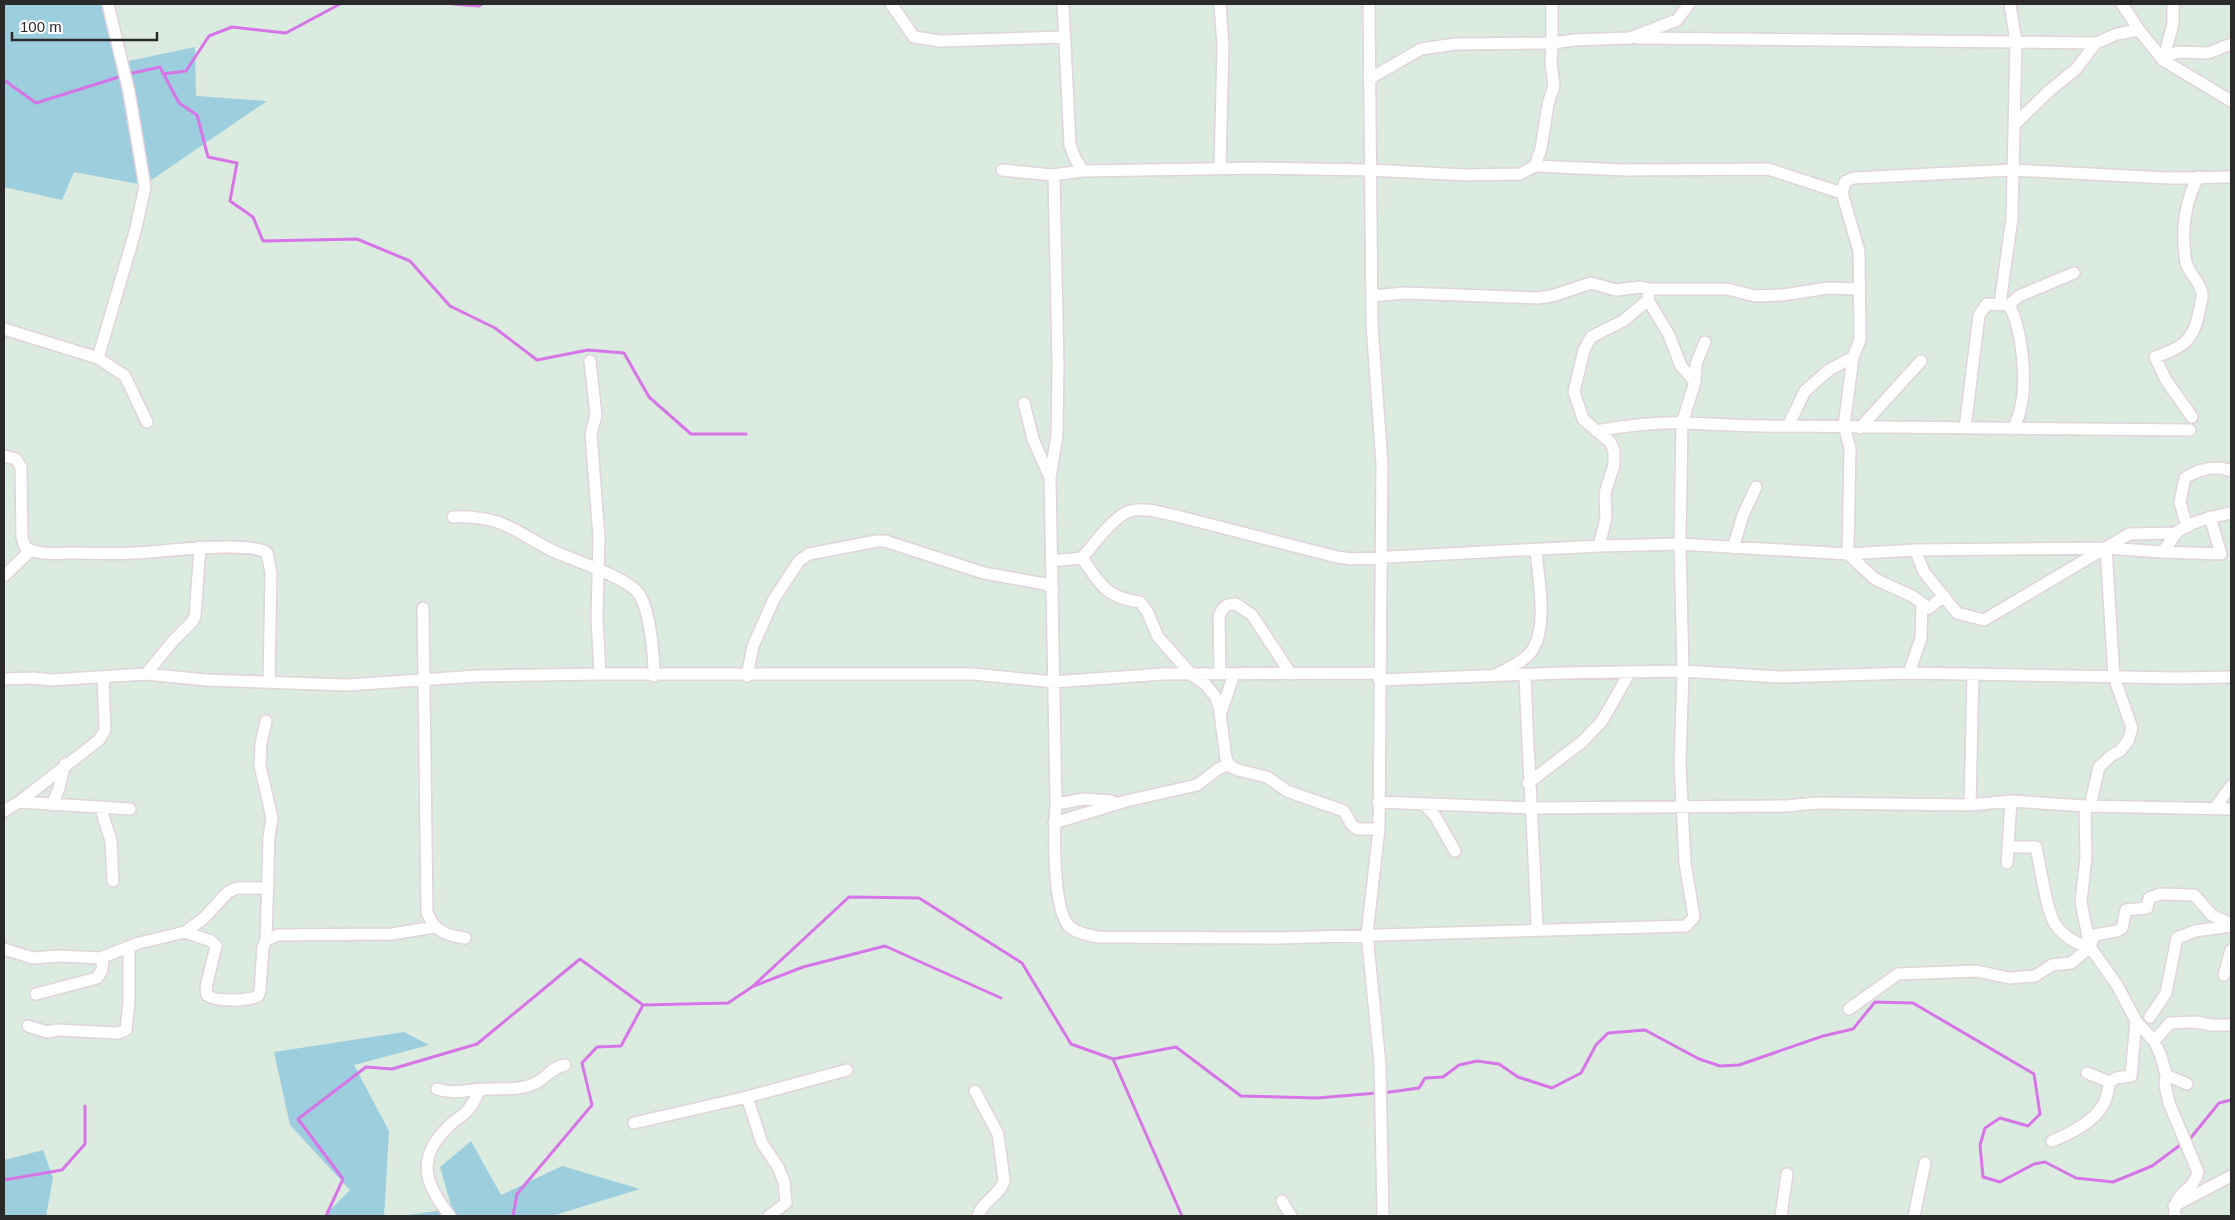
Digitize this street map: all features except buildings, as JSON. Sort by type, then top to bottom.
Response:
[{"type":"street","points":[[98,358],[135,232],[145,187],[129,92],[108,4]]},
{"type":"street","points":[[891,4],[914,37],[940,41],[1064,37]]},
{"type":"street","points":[[1064,4],[1070,145],[1083,171]]},
{"type":"street","points":[[1220,4],[1223,46],[1220,169]]},
{"type":"street","points":[[1369,4],[1372,296],[1382,464],[1379,829],[1367,934],[1380,1064],[1382,1216]]},
{"type":"street","points":[[1535,166],[1548,104],[1554,86],[1551,63],[1552,4]]},
{"type":"street","points":[[1630,38],[1677,20],[1688,4]]},
{"type":"street","points":[[2010,4],[2016,42],[2012,218],[2004,305],[2015,317],[2019,331],[2023,383],[2022,406],[2014,429]]},
{"type":"street","points":[[2122,4],[2139,30],[2163,60],[2231,101]]},
{"type":"street","points":[[2163,60],[2173,24],[2174,4]]},
{"type":"street","points":[[1369,79],[1421,48],[1455,44],[1552,43],[1574,40],[1630,38],[2096,43],[2117,34],[2139,30]]},
{"type":"street","points":[[2014,126],[2049,91],[2076,69],[2096,43]]},
{"type":"street","points":[[2163,60],[2177,52],[2208,53],[2231,44]]},
{"type":"street","points":[[1002,170],[1054,175],[1083,171],[1260,168],[1370,170],[1465,175],[1520,174],[1535,166],[1625,170],[1768,169],[1842,193]]},
{"type":"street","points":[[1944,596],[1930,608],[1875,579],[1848,554],[1850,448],[1844,426],[1853,357],[1860,340],[1859,251],[1842,193],[1845,182],[1853,178],[2012,170],[2169,178],[2231,177]]},
{"type":"street","points":[[1054,175],[1058,365],[1057,435],[1050,478],[1056,877],[1061,909],[1068,925],[1084,934],[1098,937],[1278,938],[1537,929],[1682,927],[1689,925],[1694,917],[1684,864],[1680,764],[1683,671],[1680,544],[1682,423],[1695,382],[1696,364],[1705,342]]},
{"type":"street","points":[[2192,417],[2166,380],[2155,357],[2176,350],[2188,340],[2196,329],[2202,293],[2186,266],[2183,239],[2191,190],[2198,177]]},
{"type":"street","points":[[1965,428],[1979,315],[1987,304],[2004,305],[2019,296],[2074,273]]},
{"type":"street","points":[[1372,296],[1406,293],[1538,298],[1552,296],[1591,283],[1616,290],[1640,287],[1649,294],[1669,335],[1681,366],[1695,382]]},
{"type":"street","points":[[1600,546],[1606,518],[1606,493],[1614,464],[1614,450],[1610,442],[1586,423],[1580,413],[1574,392],[1584,350],[1591,337],[1623,321],[1649,294],[1727,288],[1754,296],[1783,295],[1828,288],[1859,289]]},
{"type":"street","points":[[4,329],[98,358],[125,376],[147,422]]},
{"type":"street","points":[[1788,426],[1805,391],[1829,370],[1853,357]]},
{"type":"street","points":[[590,361],[596,415],[590,434],[599,537],[597,618],[600,674]]},
{"type":"street","points":[[1860,428],[1921,361]]},
{"type":"street","points":[[1024,403],[1033,439],[1050,478]]},
{"type":"street","points":[[1596,431],[1630,425],[1682,423],[1754,427],[1844,426],[1860,428],[2190,430]]},
{"type":"street","points":[[4,456],[14,458],[21,467],[22,537],[25,547],[30,551],[45,553],[134,553],[200,547],[254,548],[268,553],[271,573],[269,682]]},
{"type":"street","points":[[2188,527],[2180,502],[2184,478],[2197,470],[2226,468],[2231,471]]},
{"type":"street","points":[[1733,548],[1743,515],[1756,488]]},
{"type":"street","points":[[1052,561],[1082,558],[1117,518],[1132,510],[1177,516],[1337,557],[1380,558],[1600,546],[1680,544],[1848,554],[1915,550],[2106,548],[2162,552],[2226,553],[2210,517]]},
{"type":"street","points":[[1915,550],[1924,572],[1958,613],[1984,620],[2129,534],[2177,533],[2210,517],[2231,513]]},
{"type":"street","points":[[452,517],[475,516],[505,525],[549,549],[630,586],[641,598],[651,637],[654,676]]},
{"type":"street","points":[[2162,552],[2171,544],[2177,533]]},
{"type":"street","points":[[747,676],[753,646],[774,599],[799,561],[808,554],[877,540],[886,541],[984,573],[1045,584],[1053,589]]},
{"type":"street","points":[[146,674],[158,657],[196,616],[200,547]]},
{"type":"street","points":[[2106,548],[2114,677],[2132,728],[2128,740],[2120,751],[2112,755],[2099,767],[2087,806],[2086,857],[2081,902],[2090,947],[2117,985],[2136,1021],[2154,1041],[2161,1056],[2166,1075],[2165,1085],[2169,1103],[2198,1172],[2197,1178],[2178,1197],[2175,1211]]},
{"type":"street","points":[[1495,675],[1519,662],[1530,652],[1540,630],[1536,550]]},
{"type":"street","points":[[4,576],[30,551]]},
{"type":"street","points":[[1082,558],[1105,590],[1129,600],[1140,602],[1147,611],[1156,634],[1192,675],[1213,693],[1218,703],[1229,764],[1242,772],[1267,777],[1287,791],[1344,810],[1357,829],[1379,829]]},
{"type":"street","points":[[1909,673],[1921,638],[1922,603]]},
{"type":"street","points":[[1220,674],[1219,616],[1222,609],[1228,604],[1236,604],[1252,615],[1291,674]]},
{"type":"street","points":[[423,608],[427,913],[434,927]]},
{"type":"street","points":[[4,679],[34,678],[50,680],[146,674],[206,680],[347,685],[478,676],[600,674],[747,676],[973,674],[1053,682],[1163,674],[1379,676],[1683,671],[1780,677],[1909,673],[1973,676],[2231,677]]},
{"type":"street","points":[[1528,783],[1582,742],[1602,721],[1630,672]]},
{"type":"street","points":[[1220,716],[1234,674]]},
{"type":"street","points":[[1525,674],[1528,783],[1532,808],[1537,929]]},
{"type":"street","points":[[1970,805],[1973,676]]},
{"type":"street","points":[[4,811],[19,802],[99,740],[105,730],[103,677]]},
{"type":"street","points":[[185,932],[212,940],[216,946],[206,988],[206,992],[212,998],[248,999],[258,996],[262,947],[266,940],[272,818],[260,766],[266,721]]},
{"type":"street","points":[[52,804],[66,764]]},
{"type":"street","points":[[1054,823],[1126,801],[1197,785],[1218,769],[1229,764]]},
{"type":"street","points":[[2215,808],[2231,786]]},
{"type":"street","points":[[1056,804],[1084,799],[1126,801]]},
{"type":"street","points":[[1378,802],[1532,808],[1786,806],[1816,803],[1970,805],[2011,801],[2087,806],[2231,808]]},
{"type":"street","points":[[2007,863],[2011,801]]},
{"type":"street","points":[[19,802],[101,809],[130,809]]},
{"type":"street","points":[[1424,804],[1434,816],[1455,851]]},
{"type":"street","points":[[101,809],[111,841],[113,881]]},
{"type":"street","points":[[2009,847],[2036,847],[2055,923],[2079,946],[2090,947]]},
{"type":"street","points":[[4,949],[33,958],[59,956],[88,959],[103,957],[156,938],[185,932],[204,918],[228,892],[237,888],[268,888]]},
{"type":"street","points":[[1849,1009],[1898,974],[1976,970],[2009,978],[2035,976],[2052,965],[2071,963],[2090,947],[2094,934],[2117,931],[2122,928],[2126,910],[2147,908],[2149,898],[2160,894],[2194,896],[2212,915],[2231,925]]},
{"type":"street","points":[[2150,1017],[2166,993],[2177,938],[2196,931],[2231,925]]},
{"type":"street","points":[[266,940],[278,935],[392,934],[434,927],[452,936],[465,938]]},
{"type":"street","points":[[28,1026],[47,1032],[57,1030],[118,1033],[126,1030],[129,1002],[129,948]]},
{"type":"street","points":[[2224,976],[2231,950]]},
{"type":"street","points":[[36,994],[97,978],[102,970],[103,957]]},
{"type":"street","points":[[2128,1006],[2167,1025],[2196,1022],[2231,1026]]},
{"type":"street","points":[[2052,1141],[2070,1133],[2090,1119],[2104,1105],[2110,1082],[2116,1078],[2131,1076],[2136,1021]]},
{"type":"street","points":[[2154,1041],[2167,1025]]},
{"type":"street","points":[[437,1089],[448,1093],[510,1090],[538,1082],[557,1066],[565,1065]]},
{"type":"street","points":[[634,1123],[747,1097],[847,1070]]},
{"type":"street","points":[[2087,1073],[2110,1082]]},
{"type":"street","points":[[2166,1075],[2187,1084]]},
{"type":"street","points":[[450,1216],[434,1196],[427,1154],[449,1126],[470,1108],[480,1090]]},
{"type":"street","points":[[976,1091],[998,1134],[1004,1180],[1002,1186],[982,1207],[978,1216]]},
{"type":"street","points":[[747,1097],[762,1144],[778,1168],[784,1182],[786,1203],[769,1216]]},
{"type":"street","points":[[1914,1216],[1925,1163]]},
{"type":"street","points":[[1781,1216],[1787,1174]]},
{"type":"street","points":[[2175,1211],[2231,1176]]},
{"type":"street","points":[[1282,1201],[1291,1216]]},
{"type":"shaded area","points":[[4,4],[106,4],[119,63],[195,47],[196,96],[267,101],[144,185],[74,172],[62,200],[4,187]]},
{"type":"shaded area","points":[[404,1032],[429,1045],[354,1065],[389,1131],[384,1216],[324,1216],[350,1190],[290,1125],[274,1052]]},
{"type":"shaded area","points":[[471,1141],[501,1195],[562,1166],[640,1189],[552,1216],[400,1216],[452,1209],[440,1167]]},
{"type":"shaded area","points":[[43,1150],[53,1178],[46,1216],[4,1216],[4,1160]]},
{"type":"waterway","points":[[163,74],[186,71],[209,36],[232,27],[286,33],[340,4]]},
{"type":"waterway","points":[[453,4],[479,6],[482,4]]},
{"type":"waterway","points":[[128,74],[160,67],[179,103],[197,115],[208,157],[237,163],[230,201],[253,217],[263,241],[357,239],[410,261],[450,306],[495,328],[537,360],[588,350],[624,353],[649,397],[691,434],[746,434]]},
{"type":"waterway","points":[[4,80],[36,103],[122,76]]},
{"type":"waterway","points":[[326,1216],[343,1179],[298,1119],[366,1067],[392,1069],[477,1044],[580,959],[643,1005],[728,1003],[752,987],[849,897],[919,898],[1022,963],[1071,1044],[1113,1059],[1182,1216]]},
{"type":"waterway","points":[[754,986],[803,967],[885,946],[1001,998]]},
{"type":"waterway","points":[[1383,1093],[1419,1088],[1425,1078],[1443,1077],[1459,1065],[1477,1061],[1499,1064],[1518,1077],[1552,1088],[1581,1073],[1596,1045],[1608,1033],[1645,1030],[1699,1059],[1720,1066],[1739,1065],[1823,1036],[1853,1029],[1875,1002],[1913,1003],[2034,1074],[2040,1114],[2028,1126],[2000,1118],[1985,1128],[1980,1145],[1983,1177],[2000,1182],[2034,1164],[2045,1162],[2076,1178],[2113,1182],[2152,1166],[2183,1143]]},
{"type":"waterway","points":[[513,1216],[517,1194],[592,1105],[582,1063],[597,1047],[621,1046],[643,1005]]},
{"type":"waterway","points":[[1113,1059],[1176,1047],[1241,1096],[1317,1098],[1377,1093]]},
{"type":"waterway","points":[[2189,1140],[2219,1103],[2231,1100]]},
{"type":"waterway","points":[[4,1180],[62,1170],[85,1144],[85,1106]]}]
